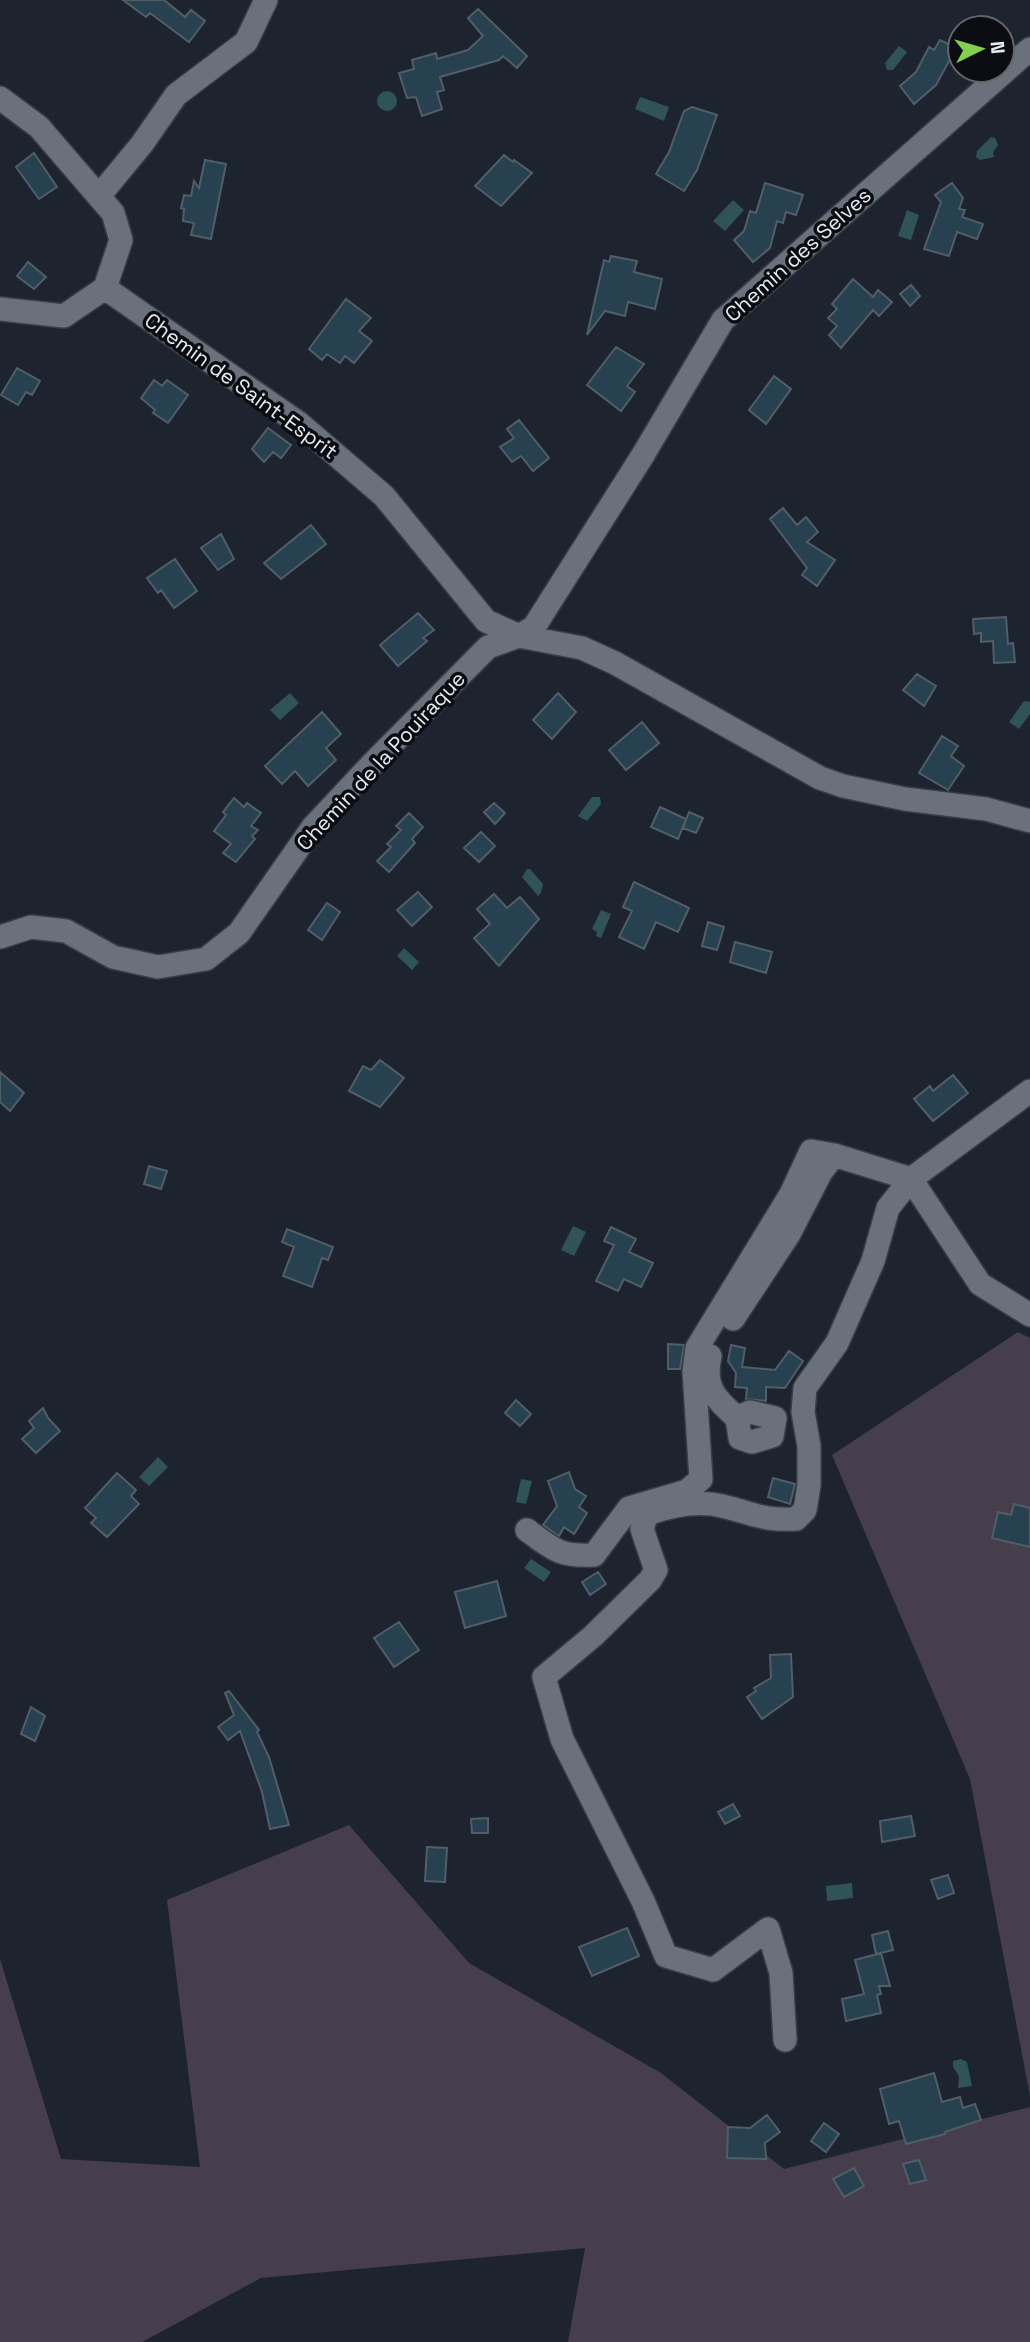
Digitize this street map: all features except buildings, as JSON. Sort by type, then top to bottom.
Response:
[{"type":"street","points":[[99,196],[142,144],[176,95],[246,42],[266,0]]},
{"type":"street","name":"Chemin des Selves","points":[[519,636],[534,626],[554,598],[723,320],[1030,49]]},
{"type":"street","points":[[0,98],[39,127],[99,196],[113,213],[121,240],[105,288],[64,316],[0,309]]},
{"type":"street","name":"Chemin de Saint-Esprit","points":[[105,288],[300,424],[384,496],[486,621],[519,636],[582,648],[615,663],[820,778],[843,786],[905,799],[986,808],[1030,821]]},
{"type":"street","name":"Chemin de la Pouiraque","points":[[0,937],[31,927],[66,931],[113,957],[158,967],[206,959],[239,933],[313,827],[373,763],[488,647],[519,636]]},
{"type":"street","points":[[785,2040],[782,1973],[768,1929],[713,1970],[666,1956],[643,1901],[562,1738],[544,1677],[593,1636],[650,1580],[656,1570],[642,1529],[647,1514],[666,1507],[707,1504],[720,1505],[772,1520],[796,1519],[805,1510],[809,1459],[803,1412],[805,1388],[836,1343],[873,1261],[888,1208],[911,1179],[1030,1091]]},
{"type":"street","points":[[527,1530],[554,1551],[577,1556],[594,1555],[629,1508],[687,1490],[701,1479],[694,1371],[696,1348],[791,1194],[811,1151],[834,1155],[911,1179],[980,1284],[1030,1315]]},
{"type":"street","points":[[737,1418],[714,1397],[709,1382],[708,1363],[711,1351],[789,1234],[821,1172],[834,1155]]},
{"type":"shaded area","points":[[899,46],[907,52],[893,70],[887,70],[885,63]]},
{"type":"shaded area","points":[[383,91],[391,91],[397,101],[391,111],[383,111],[377,105],[377,97]]},
{"type":"shaded area","points":[[640,97],[669,107],[664,121],[635,109]]},
{"type":"shaded area","points":[[991,137],[995,138],[998,145],[993,152],[994,157],[980,160],[976,157],[977,151]]},
{"type":"shaded area","points":[[733,200],[744,210],[725,231],[713,221]]},
{"type":"shaded area","points":[[907,210],[919,215],[911,240],[898,236]]},
{"type":"shaded area","points":[[290,693],[299,703],[280,720],[270,710]]},
{"type":"shaded area","points":[[1024,701],[1030,702],[1030,714],[1019,729],[1009,722]]},
{"type":"shaded area","points":[[592,797],[600,797],[601,804],[587,821],[578,816]]},
{"type":"shaded area","points":[[527,869],[543,884],[538,896],[522,877]]},
{"type":"shaded area","points":[[601,910],[611,914],[601,938],[596,936],[597,932],[592,929]]},
{"type":"shaded area","points":[[404,948],[419,962],[412,970],[397,956]]},
{"type":"shaded area","points":[[573,1226],[586,1232],[574,1256],[561,1250]]},
{"type":"shaded area","points":[[1018,1332],[1030,1338],[1030,2096],[970,1779],[832,1455]]},
{"type":"shaded area","points":[[158,1457],[168,1467],[149,1486],[139,1477]]},
{"type":"shaded area","points":[[521,1479],[532,1481],[526,1504],[516,1502]]},
{"type":"shaded area","points":[[531,1559],[551,1572],[544,1582],[524,1568]]},
{"type":"shaded area","points":[[349,1825],[469,1963],[661,2073],[784,2169],[1030,2107],[1030,2342],[568,2342],[585,2248],[261,2278],[142,2342],[0,2342],[0,1959],[61,2159],[200,2167],[167,1900]]},
{"type":"shaded area","points":[[852,1883],[853,1898],[827,1901],[826,1886]]},
{"type":"shaded area","points":[[961,2059],[967,2062],[972,2086],[958,2088],[959,2076],[953,2067],[953,2061]]}]
